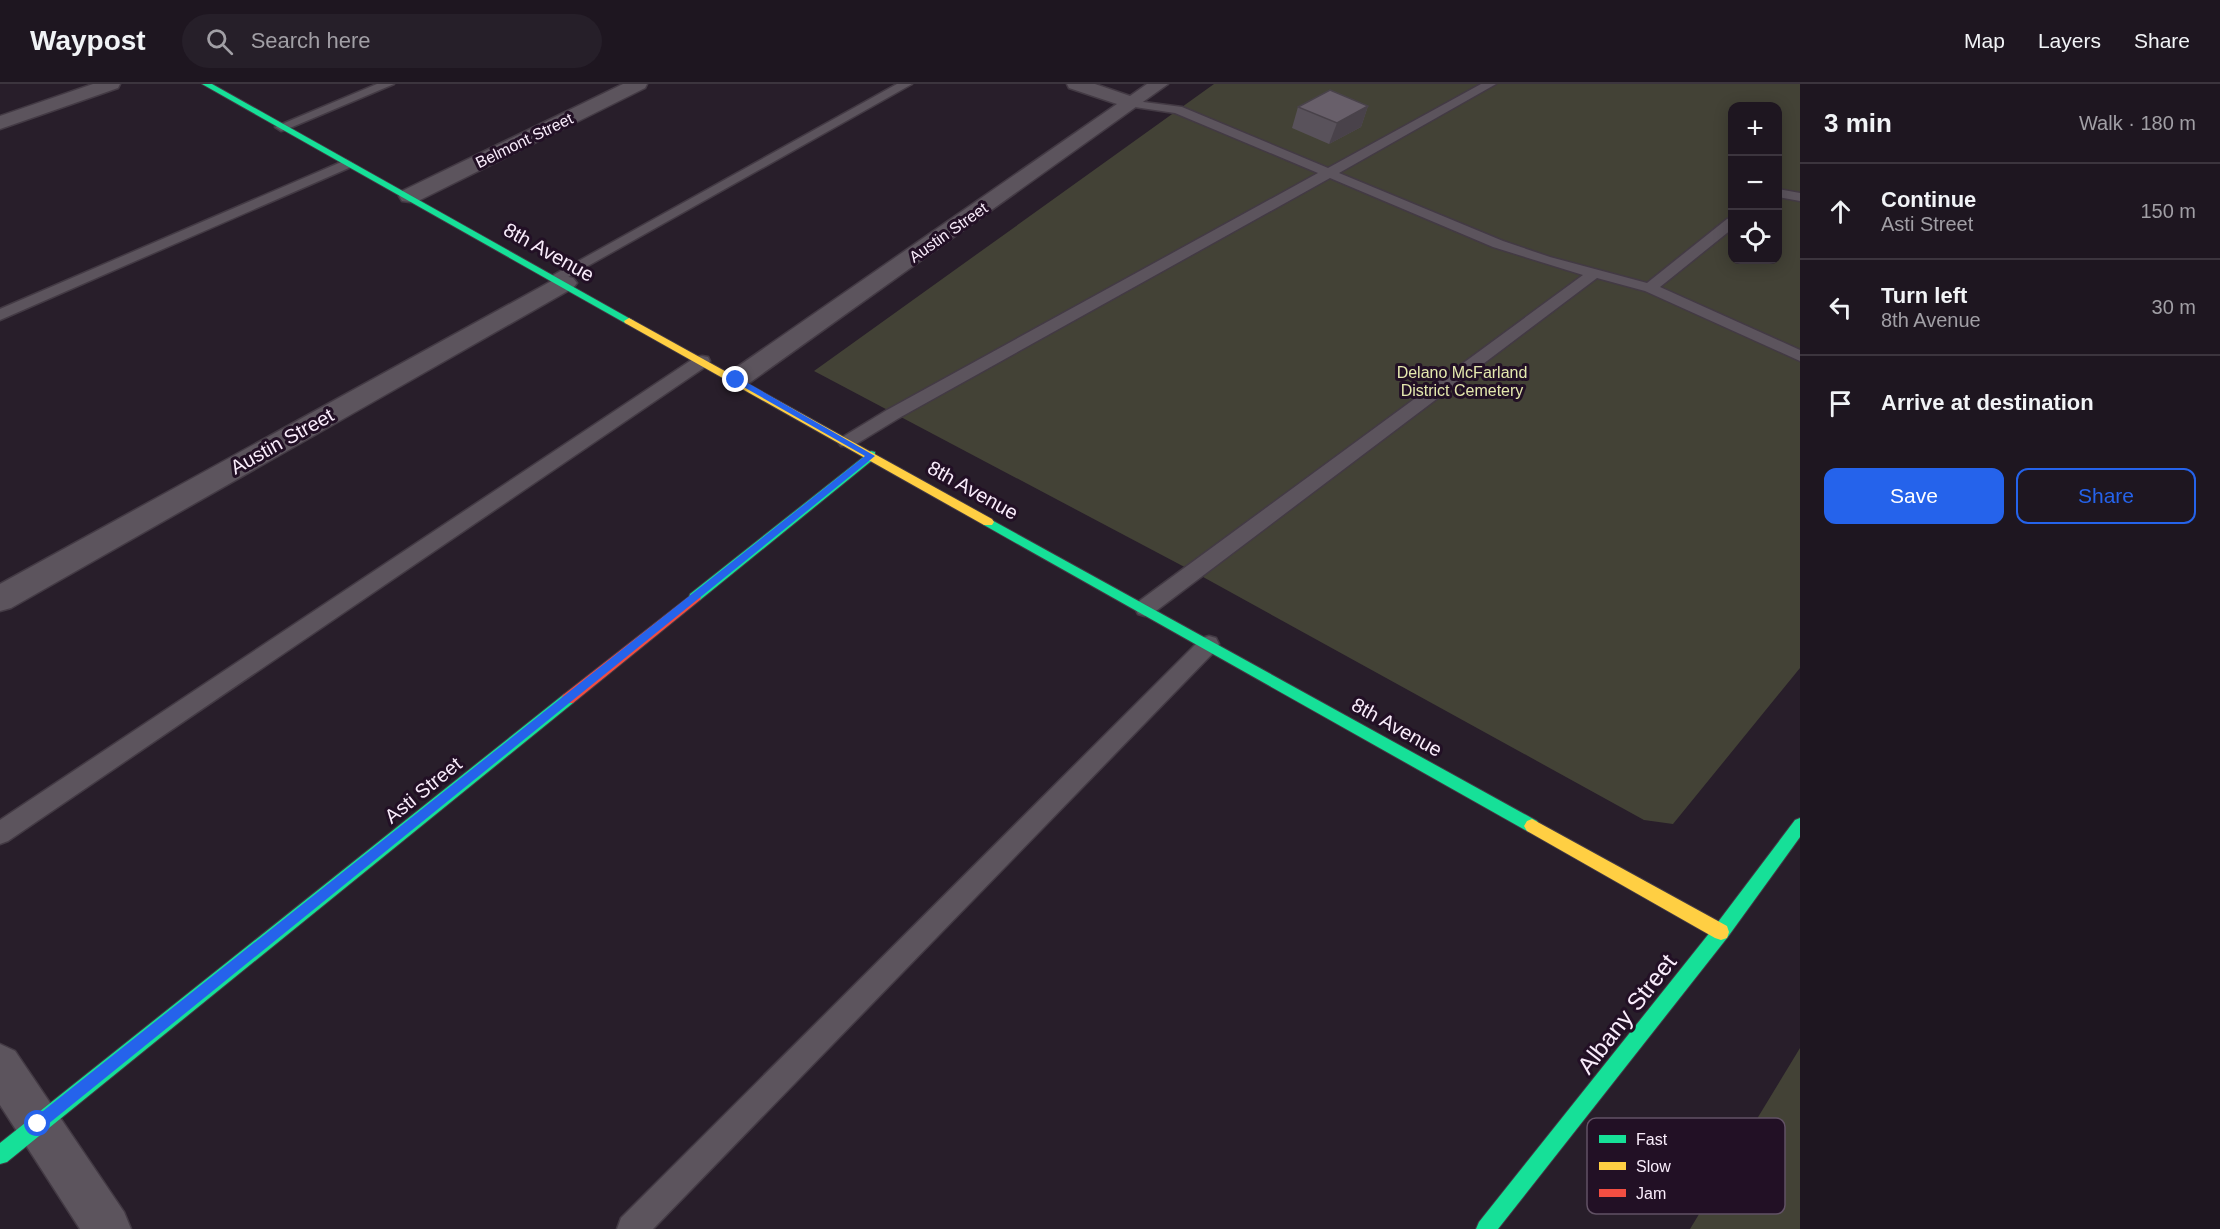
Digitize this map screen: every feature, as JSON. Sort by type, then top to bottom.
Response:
[{"type":"street","points":[[0,123],[111,84]]},
{"type":"street","name":"8th Avenue","points":[[206,84],[346,164],[410,196],[1721,932]]},
{"type":"street","name":"Belmont Street","points":[[410,196],[638,84]]},
{"type":"street","points":[[1076,84],[1132,103]]},
{"type":"street","name":"Austin Street","points":[[736,380],[1160,84]]},
{"type":"street","name":"Austin Street","points":[[0,599],[560,281]]},
{"type":"street","name":"Asti Street","points":[[0,1155],[871,456]]},
{"type":"street","name":"Albany Street","points":[[1486,1229],[1721,932],[1800,825]]},
{"type":"street","points":[[0,1066],[107,1229]]},
{"type":"lane","points":[[281,127],[388,84]]},
{"type":"lane","points":[[560,281],[906,84]]},
{"type":"lane","points":[[847,442],[893,414],[1490,84]]},
{"type":"lane","points":[[1132,103],[1178,110],[1498,244],[1545,260],[1650,288],[1800,356]]},
{"type":"lane","points":[[0,315],[346,164]]},
{"type":"lane","points":[[1782,194],[1800,197]]},
{"type":"lane","points":[[1650,288],[1728,225]]},
{"type":"lane","points":[[1145,608],[1596,272]]},
{"type":"lane","points":[[0,833],[702,361]]},
{"type":"lane","points":[[632,1229],[1209,644]]},
{"type":"green space","name":"Delano McFarland District Cemetery","points":[[1214,84],[1800,84],[1800,668],[1673,824],[1644,820],[1194,572],[814,371]]},
{"type":"green space","points":[[1800,1048],[1800,1229],[1690,1229],[1699,1214],[1785,1214],[1785,1118],[1757,1118]]},
{"type":"building","points":[[1330,90],[1368,106],[1337,123],[1298,107]]},
{"type":"traffic: fast","points":[[206,84],[629,321]]},
{"type":"traffic: fast","points":[[695,597],[871,455]]},
{"type":"traffic: fast","points":[[988,522],[1532,826]]},
{"type":"traffic: fast","points":[[0,1155],[568,699]]},
{"type":"traffic: fast","points":[[1486,1229],[1721,932],[1800,825]]},
{"type":"traffic: slow","points":[[629,321],[988,522]]},
{"type":"traffic: slow","points":[[1532,826],[1721,932]]},
{"type":"traffic: jam","points":[[568,699],[695,597]]},
{"type":"route","points":[[38,1124],[871,456],[736,380]]}]
